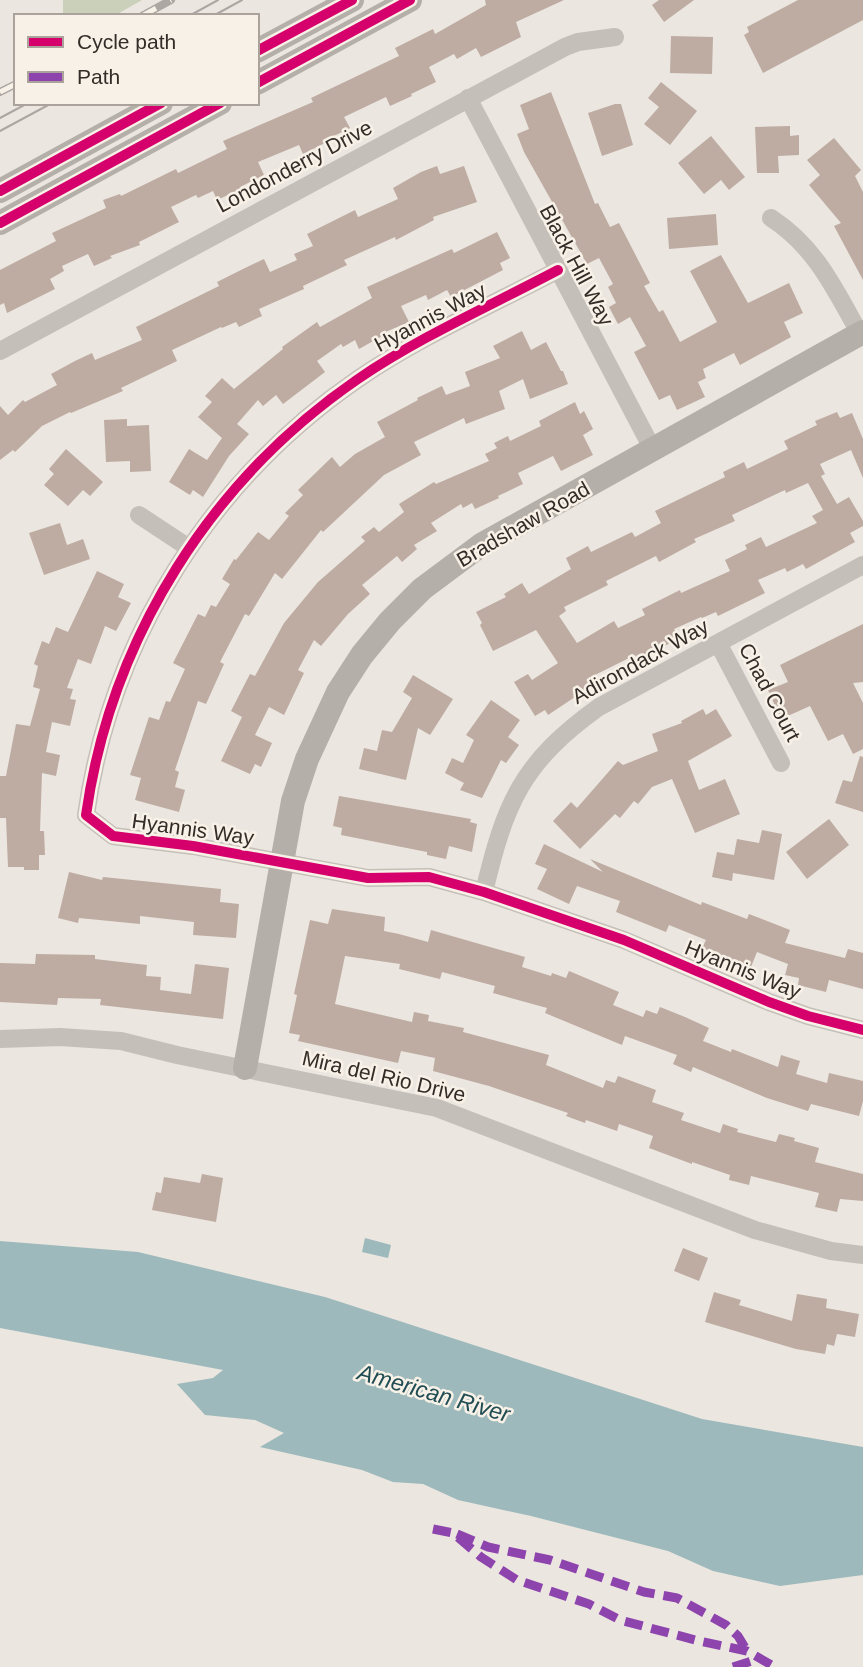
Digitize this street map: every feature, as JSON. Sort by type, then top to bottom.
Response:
[{"type":"street","points":[[259,50],[352,0]]},
{"type":"street","points":[[259,82],[410,0]]},
{"type":"street","name":"Londonderry Drive","points":[[0,351],[565,47],[578,42],[615,37]]},
{"type":"street","name":"Black Hill Way","points":[[468,98],[653,450]]},
{"type":"street","points":[[0,191],[157,105]]},
{"type":"street","points":[[0,223],[216,105]]},
{"type":"street","points":[[771,218],[786,227],[806,246],[862,333]]},
{"type":"street","name":"Hyannis Way","points":[[558,270],[397,355],[324,403],[259,461],[226,498],[188,548],[148,616],[124,669],[109,710],[86,815],[113,836],[281,861],[368,878],[429,877],[484,892],[624,940],[807,1016],[863,1030]]},
{"type":"street","name":"Bradshaw Road","points":[[245,1068],[293,802],[324,718],[362,656],[390,621],[422,589],[481,545],[862,333]]},
{"type":"street","points":[[139,515],[188,548]]},
{"type":"street","name":"Adirondack Way","points":[[484,892],[505,816],[516,794],[551,745],[599,707],[863,565]]},
{"type":"street","name":"Chad Court","points":[[718,643],[781,763]]},
{"type":"street","name":"Mira del Rio Drive","points":[[0,1039],[60,1037],[121,1041],[437,1108],[755,1230],[831,1251],[863,1255]]},
{"type":"green space","points":[[63,0],[142,0],[118,14],[63,14]]},
{"type":"water","points":[[365,1238],[391,1245],[388,1258],[362,1252]]},
{"type":"water","name":"American River","points":[[0,1241],[138,1252],[325,1297],[702,1419],[863,1447],[863,1575],[780,1586],[713,1571],[668,1551],[458,1500],[423,1484],[393,1482],[362,1470],[260,1447],[284,1433],[255,1420],[205,1415],[177,1384],[213,1378],[223,1370],[0,1328]]},
{"type":"building","points":[[485,0],[564,0],[516,22],[521,37],[481,57],[476,48],[457,59],[454,54],[429,67],[436,82],[411,94],[412,96],[390,106],[386,97],[344,117],[350,128],[326,140],[327,142],[303,154],[299,145],[258,162],[264,175],[240,187],[241,189],[217,200],[213,191],[198,198],[196,195],[171,207],[179,222],[139,242],[140,245],[110,256],[112,258],[94,266],[88,254],[62,266],[64,271],[50,279],[55,289],[7,313],[4,303],[0,305],[0,270],[56,241],[52,233],[106,208],[103,200],[120,194],[121,196],[176,169],[178,173],[227,149],[223,141],[313,102],[311,98],[399,56],[395,48],[433,29],[435,34],[486,5]]},
{"type":"building","points":[[659,0],[694,0],[664,22],[652,5]]},
{"type":"building","points":[[798,0],[863,0],[863,20],[763,73],[744,35],[749,32],[747,27]]},
{"type":"building","points":[[671,36],[713,37],[712,74],[670,73]]},
{"type":"building","points":[[661,82],[697,111],[670,145],[644,124],[659,107],[648,98]]},
{"type":"building","points":[[551,92],[595,204],[598,203],[610,227],[619,223],[650,283],[644,286],[659,312],[663,310],[680,342],[717,322],[690,271],[721,255],[748,303],[789,283],[803,313],[784,322],[791,337],[740,365],[734,353],[703,369],[706,378],[698,382],[705,397],[677,410],[670,395],[659,400],[634,352],[646,346],[630,317],[618,324],[609,307],[616,303],[608,287],[613,284],[599,258],[587,264],[524,152],[517,134],[529,129],[520,105]]},
{"type":"building","points":[[621,104],[633,145],[602,156],[588,113]]},
{"type":"building","points":[[790,126],[790,136],[799,135],[799,155],[778,156],[779,173],[757,173],[755,127]]},
{"type":"building","points":[[711,136],[745,177],[729,190],[721,180],[704,194],[678,163]]},
{"type":"building","points":[[834,138],[861,170],[855,176],[863,192],[863,280],[834,226],[841,223],[809,185],[820,175],[807,160]]},
{"type":"building","points":[[437,166],[440,174],[464,166],[477,202],[433,217],[434,220],[396,240],[395,237],[344,260],[347,265],[303,286],[304,289],[259,309],[262,316],[239,327],[236,322],[221,327],[172,350],[177,361],[121,388],[123,391],[42,426],[15,452],[13,450],[0,460],[0,406],[8,415],[23,400],[25,402],[57,385],[51,374],[92,353],[95,360],[142,340],[136,327],[219,286],[217,282],[245,268],[264,259],[270,272],[297,260],[294,254],[313,246],[307,234],[355,210],[358,217],[398,199],[393,188]]},
{"type":"building","points":[[716,214],[718,245],[669,249],[667,218]]},
{"type":"building","points":[[497,232],[510,258],[500,263],[503,270],[451,297],[447,290],[428,300],[426,295],[401,306],[409,322],[383,333],[384,335],[359,349],[355,340],[343,347],[341,344],[317,361],[325,372],[283,404],[276,395],[263,406],[258,400],[237,424],[249,434],[229,456],[203,497],[193,490],[190,495],[169,482],[189,449],[207,460],[222,438],[198,417],[212,402],[205,396],[222,378],[234,389],[283,349],[282,347],[317,322],[320,327],[372,298],[367,287],[452,249],[454,253]]},
{"type":"building","points":[[522,331],[531,350],[546,342],[568,384],[530,399],[523,379],[499,391],[505,409],[466,424],[464,418],[414,442],[421,455],[384,475],[323,532],[321,530],[282,579],[275,573],[249,616],[245,614],[220,662],[224,664],[206,704],[198,701],[175,770],[179,772],[175,787],[185,790],[179,812],[135,800],[141,778],[130,775],[149,717],[159,720],[166,701],[170,702],[185,669],[173,663],[198,614],[205,617],[211,605],[216,607],[230,584],[222,579],[234,559],[236,560],[258,532],[269,540],[289,516],[285,513],[303,495],[298,490],[332,457],[340,467],[355,454],[385,437],[377,422],[418,400],[417,398],[442,386],[446,395],[470,386],[465,372],[500,358],[493,346]]},
{"type":"building","points":[[575,402],[580,414],[584,411],[593,429],[583,435],[593,455],[561,471],[553,456],[518,473],[523,484],[498,496],[499,498],[475,509],[472,503],[463,508],[461,504],[431,523],[437,531],[414,545],[417,549],[402,562],[397,556],[362,585],[370,594],[348,614],[321,646],[314,640],[298,670],[304,673],[284,715],[269,707],[255,735],[272,743],[261,767],[255,764],[250,774],[221,761],[242,717],[231,711],[250,674],[255,676],[284,623],[318,582],[365,541],[361,537],[374,527],[379,532],[404,512],[399,504],[434,482],[436,484],[489,461],[485,454],[497,448],[494,443],[508,436],[510,441],[541,426],[539,421]]},
{"type":"building","points":[[837,412],[840,418],[852,413],[863,439],[863,478],[851,450],[820,464],[825,474],[821,476],[837,504],[849,497],[863,521],[863,526],[850,533],[855,542],[806,569],[803,564],[787,572],[785,568],[758,580],[765,593],[718,616],[716,612],[674,629],[679,638],[638,661],[635,655],[595,675],[599,681],[548,715],[545,710],[535,716],[514,682],[528,674],[532,680],[558,663],[536,630],[493,651],[476,612],[506,597],[504,594],[522,583],[529,594],[571,569],[566,558],[588,546],[591,552],[632,532],[635,537],[661,523],[655,511],[725,477],[723,472],[744,462],[747,469],[788,449],[784,441],[817,425],[815,421]],"holes":[[[808,483],[823,510],[812,516],[817,523],[766,547],[761,537],[745,545],[747,549],[725,560],[730,571],[681,593],[680,590],[642,609],[645,615],[618,628],[614,621],[577,643],[559,616],[566,611],[564,607],[608,585],[606,581],[656,556],[659,562],[696,542],[694,539],[735,521],[732,515],[785,490],[786,493]]]},
{"type":"building","points":[[127,419],[127,426],[149,425],[151,471],[130,472],[130,461],[106,462],[104,420]]},
{"type":"building","points":[[66,449],[103,482],[90,496],[83,490],[68,506],[44,485],[54,474],[49,469]]},
{"type":"building","points":[[60,523],[67,545],[83,539],[90,559],[44,575],[29,533]]},
{"type":"building","points":[[97,571],[124,584],[118,597],[131,603],[116,631],[105,626],[91,664],[78,659],[67,688],[73,689],[70,699],[76,700],[70,726],[52,722],[46,752],[60,755],[56,776],[42,773],[40,831],[44,831],[45,855],[39,855],[39,870],[8,867],[6,818],[0,818],[0,776],[6,776],[16,724],[30,726],[40,689],[33,687],[38,666],[34,664],[42,641],[49,644],[56,627],[68,632]]},
{"type":"building","points":[[863,624],[863,682],[853,683],[863,703],[863,749],[853,754],[843,734],[828,741],[810,706],[781,719],[768,690],[788,682],[780,665]]},
{"type":"building","points":[[413,675],[453,699],[430,735],[418,728],[406,780],[359,769],[364,748],[377,751],[382,730],[392,732],[412,698],[403,692]]},
{"type":"building","points":[[491,700],[520,720],[508,737],[519,745],[506,763],[501,760],[482,798],[460,790],[464,783],[445,773],[452,758],[463,763],[474,740],[466,735]]},
{"type":"building","points":[[703,709],[706,715],[716,709],[732,736],[688,761],[699,790],[725,779],[740,814],[695,833],[672,779],[652,787],[638,804],[634,801],[620,818],[615,814],[580,849],[553,821],[571,802],[577,808],[618,761],[623,765],[658,751],[652,734],[682,723],[681,721]]},
{"type":"building","points":[[860,756],[863,757],[863,812],[835,803],[843,780],[852,782]]},
{"type":"building","points":[[339,796],[471,819],[470,822],[477,824],[472,852],[449,846],[446,859],[427,855],[427,852],[341,835],[342,828],[333,826]]},
{"type":"building","points":[[829,819],[849,845],[807,879],[786,852]]},
{"type":"building","points":[[762,830],[782,834],[774,880],[733,873],[732,881],[712,877],[717,852],[734,855],[737,839],[759,843]]},
{"type":"building","points":[[544,844],[603,872],[590,859],[701,905],[702,902],[747,919],[749,914],[790,930],[785,943],[845,958],[848,949],[863,953],[863,989],[829,980],[826,992],[798,985],[799,978],[785,975],[788,964],[757,952],[751,967],[702,948],[706,940],[669,925],[666,932],[616,912],[620,901],[577,886],[569,904],[537,889],[547,869],[535,864]]},
{"type":"building","points":[[69,872],[102,880],[103,877],[221,889],[220,902],[239,904],[236,938],[193,935],[194,922],[140,916],[140,924],[79,918],[78,923],[58,918]]},
{"type":"building","points":[[332,909],[385,917],[384,931],[428,942],[431,930],[525,957],[522,967],[551,976],[552,973],[566,978],[569,971],[619,992],[613,1005],[643,1017],[646,1010],[657,1014],[660,1007],[709,1028],[703,1041],[731,1052],[732,1049],[778,1067],[781,1055],[800,1061],[796,1074],[827,1083],[829,1073],[863,1081],[863,1101],[859,1116],[811,1104],[808,1111],[767,1098],[693,1067],[691,1072],[673,1064],[677,1055],[625,1036],[622,1045],[545,1013],[547,1008],[493,993],[495,986],[442,972],[440,979],[399,969],[400,964],[345,956],[335,1004],[412,1022],[414,1012],[429,1015],[428,1021],[464,1028],[463,1032],[549,1055],[546,1065],[603,1088],[606,1080],[615,1083],[618,1076],[656,1090],[652,1102],[684,1113],[681,1120],[720,1133],[723,1124],[738,1129],[737,1132],[776,1142],[779,1134],[795,1138],[794,1141],[819,1148],[815,1162],[863,1174],[863,1201],[840,1199],[837,1212],[815,1207],[819,1193],[751,1176],[749,1185],[729,1180],[730,1175],[649,1148],[653,1136],[619,1124],[617,1131],[586,1120],[585,1123],[566,1116],[568,1113],[489,1086],[433,1071],[435,1058],[401,1051],[398,1063],[298,1041],[300,1035],[289,1033],[297,995],[294,994],[310,920],[328,924]]},
{"type":"building","points":[[36,954],[95,955],[95,959],[147,965],[146,976],[161,977],[160,990],[191,994],[195,964],[229,968],[223,1019],[100,1005],[101,999],[58,998],[57,1005],[0,1002],[0,963],[35,964]]},
{"type":"building","points":[[202,1174],[223,1178],[216,1222],[152,1210],[156,1192],[161,1193],[164,1177],[200,1183]]},
{"type":"building","points":[[683,1248],[708,1258],[699,1281],[674,1271]]},
{"type":"building","points":[[714,1292],[741,1300],[739,1305],[792,1321],[797,1294],[827,1299],[826,1308],[859,1314],[855,1337],[837,1334],[834,1346],[827,1344],[825,1354],[796,1349],[705,1322]]},
{"type":"tram line","points":[[193,14],[218,0]]},
{"type":"tram line","points":[[217,14],[242,0]]},
{"type":"tram line","points":[[0,118],[24,105]]},
{"type":"tram line","points":[[0,131],[48,105]]},
{"type":"railway","points":[[146,14],[171,0]]},
{"type":"railway","points":[[0,92],[14,85]]},
{"type":"marked path","points":[[433,1529],[453,1533],[481,1557],[517,1580],[589,1604],[620,1620],[747,1651],[775,1667]]},
{"type":"marked path","points":[[457,1534],[488,1547],[550,1560],[644,1592],[677,1598],[726,1625],[738,1636],[747,1651]]},
{"type":"marked path","points":[[733,1667],[761,1658]]},
{"type":"cycle path","points":[[259,50],[352,0]]},
{"type":"cycle path","points":[[259,82],[410,0]]},
{"type":"cycle path","points":[[0,191],[157,105]]},
{"type":"cycle path","points":[[0,223],[216,105]]},
{"type":"cycle path","points":[[558,270],[431,335],[381,364],[305,419],[257,465],[214,515],[176,568],[144,626],[118,686],[99,750],[86,815],[113,836],[193,846],[368,878],[429,877],[484,892],[624,940],[769,1002],[808,1016],[863,1030]]}]
